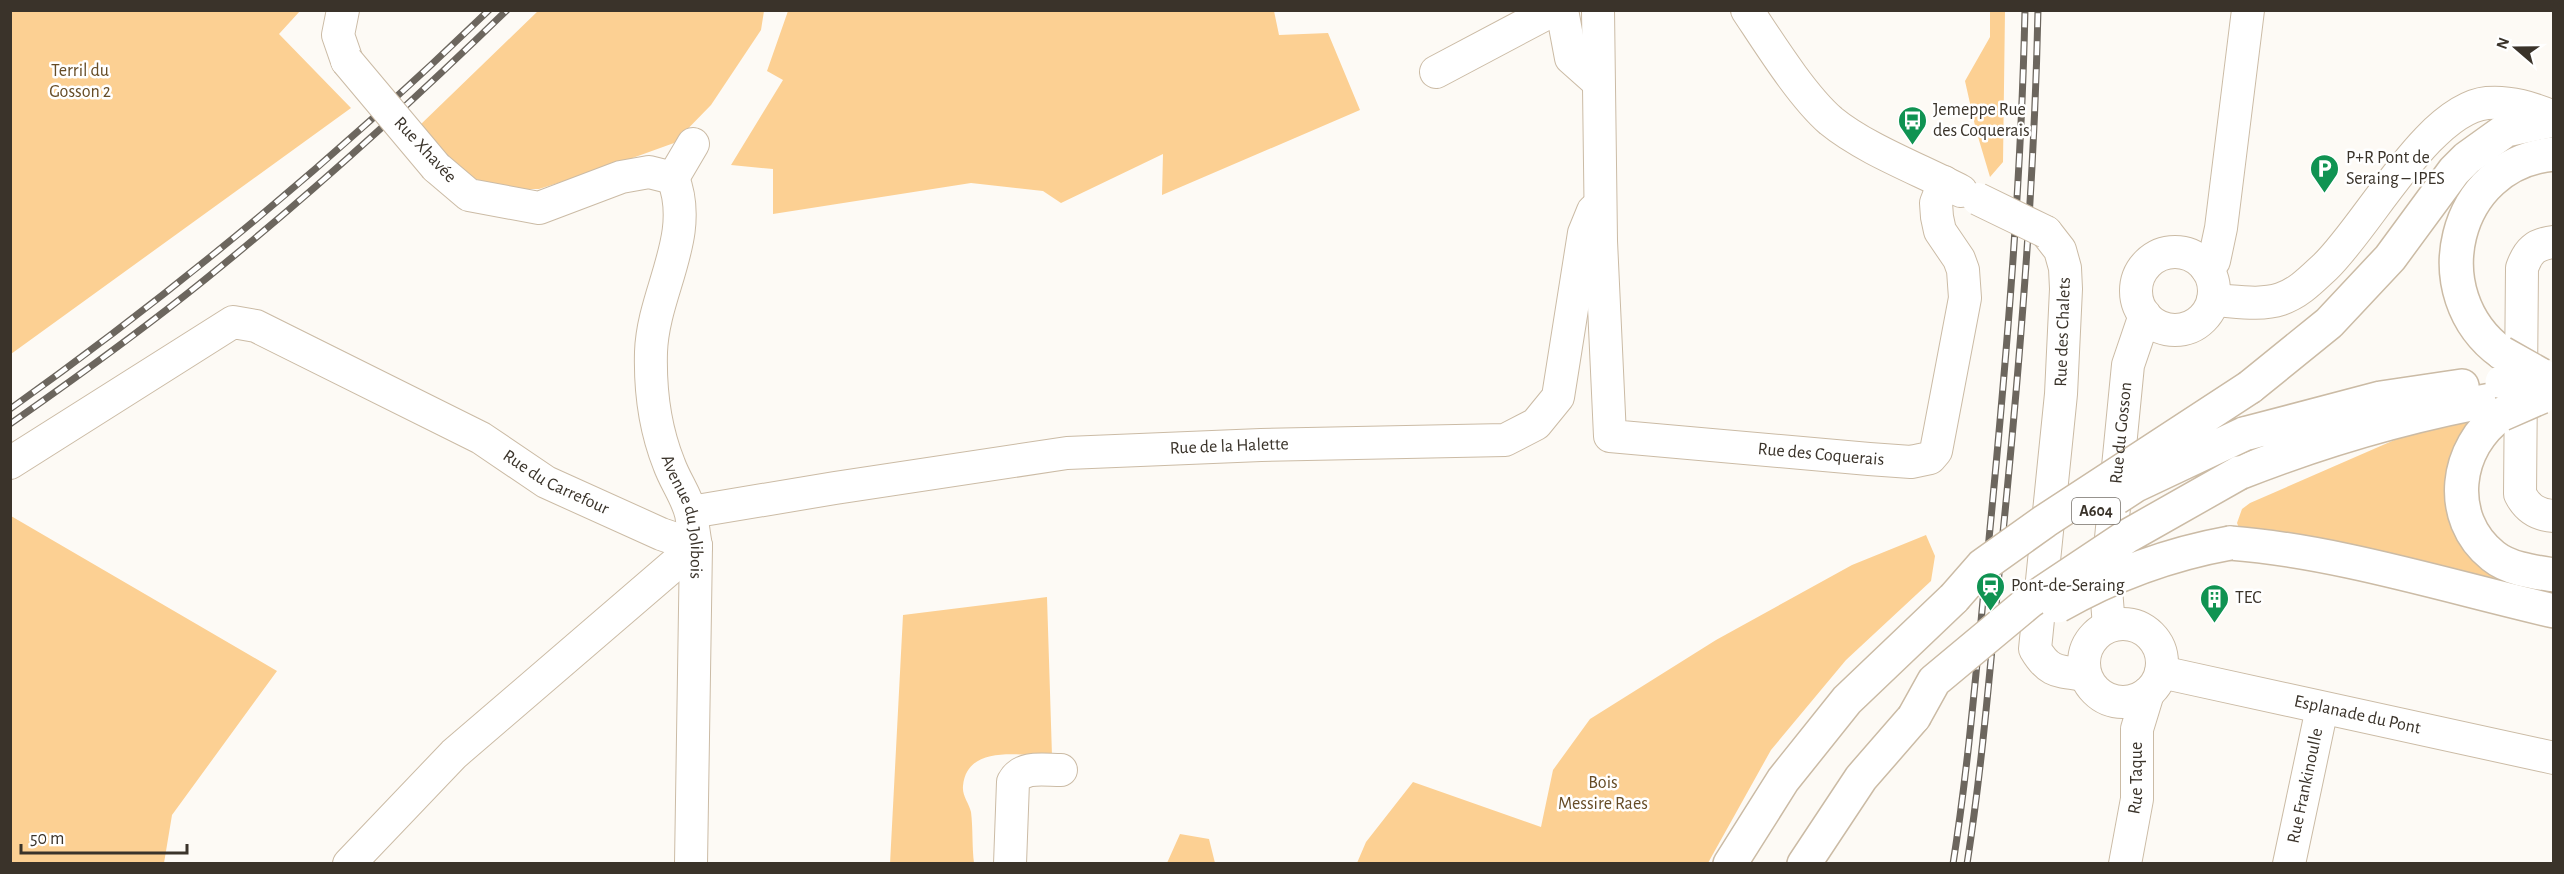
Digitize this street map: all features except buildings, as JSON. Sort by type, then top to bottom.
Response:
[{"type":"main road","points":[[1954,598],[1982,566],[2036,527],[2250,387],[2329,323],[2390,258],[2454,171],[2467,158],[2506,130],[2553,118]]},
{"type":"main road","points":[[2553,154],[2536,157],[2513,166],[2492,182],[2472,204],[2459,237],[2454,265],[2460,296],[2502,387],[2465,461],[2462,477],[2464,510],[2479,541],[2493,556],[2509,565],[2553,575]]},
{"type":"main road","name":"A604","points":[[1730,864],[1784,780],[1847,700],[1926,623],[1954,598],[1980,586],[2136,485],[2244,434],[2381,398],[2434,388],[2547,386]]},
{"type":"main road","name":"A604","points":[[1804,864],[1861,778],[1914,717],[1934,681],[2030,602],[2126,537],[2240,473],[2289,453],[2439,409],[2502,387]]},
{"type":"main road","points":[[1914,717],[1949,693],[2051,610],[2093,586],[2159,560],[2230,543],[2272,546],[2553,611]]},
{"type":"street","name":"Rue Xhavée","points":[[343,10],[338,35],[347,62],[436,167],[470,195],[538,208],[621,177],[649,172],[673,178]]},
{"type":"street","points":[[1436,72],[1553,10]]},
{"type":"street","points":[[1562,10],[1571,58],[1598,82]]},
{"type":"street","points":[[1598,10],[1600,205]]},
{"type":"street","name":"Rue des Chalets","points":[[1747,10],[1811,100],[1829,120],[1846,133],[2046,232],[2060,250],[2065,268],[2066,289],[2061,394],[2035,649],[2044,665],[2058,671],[2085,675]]},
{"type":"street","points":[[2207,269],[2214,261],[2221,228],[2248,10]]},
{"type":"street","points":[[2213,300],[2269,302],[2283,298],[2307,284],[2348,242],[2433,133],[2464,110],[2485,104],[2505,103],[2530,108],[2553,118]]},
{"type":"street","points":[[673,178],[693,144]]},
{"type":"street","name":"Avenue du Jolibois","points":[[673,178],[679,192],[681,224],[655,316],[651,370],[655,408],[663,444],[668,463],[691,512],[696,546],[691,864]]},
{"type":"street","name":"Rue des Coquerais","points":[[1600,205],[1610,436],[1869,459],[1923,461],[1930,458],[1936,451],[1965,298],[1966,282],[1959,258],[1940,231],[1937,217],[1936,203],[1944,182]]},
{"type":"street","name":"Rue de la Halette","points":[[691,512],[1067,453],[1261,445],[1505,440],[1536,424],[1558,397],[1584,233],[1593,211],[1600,205]]},
{"type":"street","points":[[2553,242],[2540,243],[2528,252],[2522,268],[2520,494],[2525,504],[2534,511],[2553,516]]},
{"type":"street","points":[[2182,253],[2199,260],[2207,269],[2214,290],[2213,300],[2207,312],[2198,322],[2185,328],[2163,327],[2145,315],[2139,304],[2136,292],[2138,279],[2152,259],[2163,254],[2182,253]]},
{"type":"street","name":"Rue du Gosson","points":[[2109,626],[2106,590],[2128,365],[2145,315]]},
{"type":"street","name":"Rue du Carrefour","points":[[10,463],[233,322],[256,326],[481,438],[546,482],[661,534],[696,546]]},
{"type":"street","points":[[350,864],[453,754],[696,546]]},
{"type":"street","points":[[2085,675],[2085,651],[2098,632],[2109,626],[2130,625],[2149,633],[2158,644],[2162,658],[2154,683]]},
{"type":"street","name":"Esplanade du Pont","points":[[2085,675],[2097,693],[2116,702],[2137,700],[2154,683],[2322,708],[2553,758]]},
{"type":"street","name":"Rue Taque","points":[[2125,864],[2137,799],[2137,729],[2154,683]]},
{"type":"street","name":"Rue Frankinoulle","points":[[2289,864],[2322,708]]},
{"type":"street","points":[[1010,864],[1013,782],[1017,774],[1024,771],[1060,770]]},
{"type":"green space","name":"Terril du Gosson 2","points":[[10,11],[300,11],[279,34],[351,108],[11,354]]},
{"type":"green space","points":[[538,11],[764,11],[761,30],[711,105],[674,143],[539,189],[502,189],[463,174],[419,126]]},
{"type":"green space","points":[[788,11],[1274,11],[1279,35],[1328,33],[1360,110],[1162,195],[1163,154],[1061,203],[1043,191],[971,183],[773,214],[773,169],[731,165],[783,80],[767,71]]},
{"type":"green space","points":[[1990,11],[2005,11],[2003,162],[1990,177],[1965,81],[1990,37]]},
{"type":"green space","points":[[2480,418],[2452,499],[2553,586],[2553,593],[2239,528],[2237,523],[2242,509],[2250,503],[2399,438]]},
{"type":"green space","points":[[11,516],[277,671],[172,815],[164,863],[11,863]]},
{"type":"green space","name":"Bois Messire Raes","points":[[1926,535],[1935,556],[1931,581],[1846,660],[1771,750],[1708,863],[1357,863],[1366,842],[1413,782],[1541,827],[1553,770],[1590,719],[1716,640],[1852,565]]},
{"type":"green space","points":[[1047,597],[1052,756],[998,755],[974,763],[967,772],[963,790],[971,812],[974,863],[890,864],[903,615]]},
{"type":"green space","points":[[1180,834],[1209,839],[1215,863],[1167,863]]},
{"type":"railway","points":[[10,409],[135,316],[257,219],[375,116],[489,10]]},
{"type":"railway","points":[[10,424],[135,334],[247,245],[360,147],[507,10]]},
{"type":"railway","points":[[1953,864],[1973,702],[2007,341],[2020,143],[2025,10]]},
{"type":"railway","points":[[1967,864],[1978,786],[2020,350],[2033,146],[2038,10]]},
{"type":"place","name":"Jemeppe Rue des Coquerais","points":[[1912,146]]},
{"type":"place","name":"P+R Pont de Seraing – IPES","points":[[2325,194]]},
{"type":"place","name":"Pont-de-Seraing","points":[[1990,612]]},
{"type":"place","name":"TEC","points":[[2214,624]]}]
